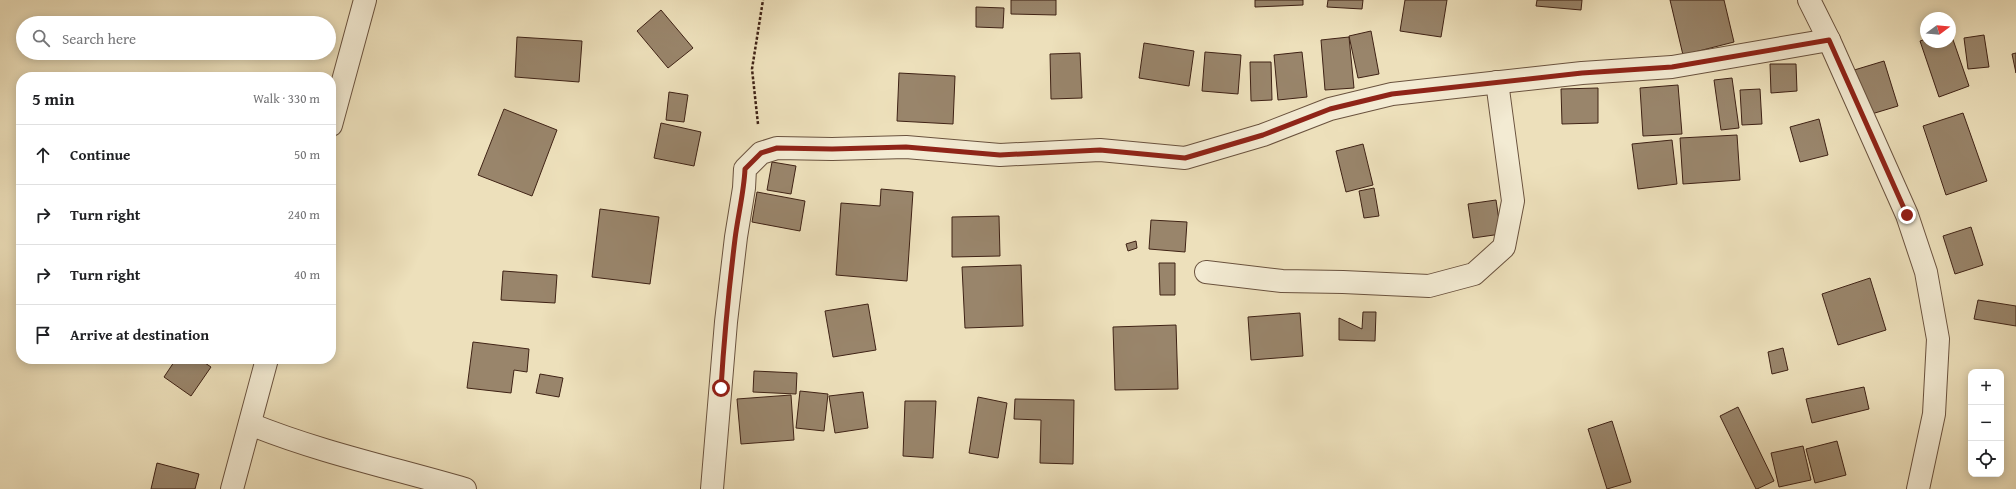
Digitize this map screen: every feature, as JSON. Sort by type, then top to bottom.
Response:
[{"type":"street","points":[[336,107],[365,0]]},
{"type":"street","points":[[1809,0],[1829,40],[1907,215],[1926,272],[1938,339],[1934,414],[1918,489]]},
{"type":"street","points":[[712,489],[726,322],[736,237],[744,188],[745,169],[761,153],[777,148],[832,149],[906,147],[1000,155],[1100,150],[1185,158],[1263,135],[1330,109],[1392,94],[1582,73],[1672,67],[1829,40]]},
{"type":"street","points":[[1206,272],[1282,281],[1429,286],[1474,274],[1504,247],[1513,201],[1497,82]]},
{"type":"street","points":[[232,489],[266,364]]},
{"type":"street","points":[[250,424],[328,452],[398,469],[465,489]]},
{"type":"path","points":[[761,153],[752,69],[763,0]]},
{"type":"building","points":[[1011,0],[1056,0],[1056,15],[1011,14]]},
{"type":"building","points":[[1255,0],[1303,0],[1303,5],[1255,7]]},
{"type":"building","points":[[1328,0],[1363,0],[1362,9],[1327,7]]},
{"type":"building","points":[[1405,0],[1447,0],[1441,37],[1400,31]]},
{"type":"building","points":[[1537,0],[1582,0],[1581,10],[1536,6]]},
{"type":"building","points":[[1670,0],[1724,0],[1734,42],[1683,55]]},
{"type":"building","points":[[976,7],[1004,8],[1003,28],[976,27]]},
{"type":"building","points":[[661,10],[693,48],[668,68],[637,31]]},
{"type":"building","points":[[1371,31],[1379,74],[1358,78],[1349,36]]},
{"type":"building","points":[[1984,35],[1989,67],[1968,69],[1964,38]]},
{"type":"building","points":[[517,37],[582,41],[579,82],[515,77]]},
{"type":"building","points":[[1349,37],[1354,88],[1325,90],[1321,40]]},
{"type":"building","points":[[1144,43],[1194,51],[1189,86],[1139,78]]},
{"type":"building","points":[[1922,48],[1956,48],[1969,86],[1939,97]]},
{"type":"building","points":[[1205,52],[1241,55],[1238,94],[1202,91]]},
{"type":"building","points":[[1302,52],[1307,97],[1278,100],[1274,55]]},
{"type":"building","points":[[1080,53],[1082,98],[1051,99],[1050,54]]},
{"type":"building","points":[[2016,53],[2016,73],[2012,54]]},
{"type":"building","points":[[1884,61],[1898,106],[1865,116],[1851,71]]},
{"type":"building","points":[[1250,62],[1271,62],[1272,100],[1251,101]]},
{"type":"building","points":[[1770,64],[1796,64],[1797,91],[1771,93]]},
{"type":"building","points":[[899,73],[955,76],[953,124],[897,121]]},
{"type":"building","points":[[1732,78],[1739,128],[1721,130],[1714,80]]},
{"type":"building","points":[[1678,85],[1682,134],[1643,136],[1640,88]]},
{"type":"building","points":[[1598,88],[1598,123],[1562,124],[1561,89]]},
{"type":"building","points":[[1760,89],[1762,124],[1742,125],[1740,90]]},
{"type":"building","points":[[669,92],[688,95],[684,122],[666,120]]},
{"type":"building","points":[[504,109],[557,130],[532,196],[478,175]]},
{"type":"building","points":[[1963,113],[1987,181],[1946,195],[1923,126]]},
{"type":"building","points":[[1819,119],[1828,155],[1800,162],[1790,127]]},
{"type":"building","points":[[661,123],[701,132],[694,166],[654,158]]},
{"type":"building","points":[[1737,135],[1740,180],[1683,184],[1680,138]]},
{"type":"building","points":[[1672,140],[1677,184],[1638,189],[1632,144]]},
{"type":"building","points":[[1363,144],[1373,185],[1346,192],[1336,151]]},
{"type":"building","points":[[772,162],[796,166],[791,194],[767,190]]},
{"type":"building","points":[[1374,188],[1379,216],[1364,218],[1359,191]]},
{"type":"building","points":[[881,189],[913,192],[907,281],[836,275],[841,203],[880,206]]},
{"type":"building","points":[[757,192],[805,201],[800,231],[752,222]]},
{"type":"building","points":[[1496,200],[1501,234],[1473,238],[1468,204]]},
{"type":"building","points":[[600,209],[659,217],[650,284],[592,277]]},
{"type":"building","points":[[999,216],[1000,256],[952,257],[952,217]]},
{"type":"building","points":[[1151,220],[1187,222],[1185,252],[1149,249]]},
{"type":"building","points":[[1971,227],[1983,265],[1955,274],[1943,236]]},
{"type":"building","points":[[1136,241],[1137,248],[1128,251],[1126,244]]},
{"type":"building","points":[[1159,263],[1175,263],[1175,295],[1160,295]]},
{"type":"building","points":[[1021,265],[1023,326],[965,328],[962,267]]},
{"type":"building","points":[[503,271],[557,275],[555,303],[501,300]]},
{"type":"building","points":[[1870,278],[1886,330],[1838,345],[1822,294]]},
{"type":"building","points":[[1978,300],[2016,306],[2016,326],[1974,319]]},
{"type":"building","points":[[868,304],[876,350],[833,357],[825,311]]},
{"type":"building","points":[[1363,312],[1376,312],[1375,341],[1339,340],[1339,318],[1362,329]]},
{"type":"building","points":[[1300,313],[1303,356],[1251,360],[1248,317]]},
{"type":"building","points":[[1176,325],[1178,389],[1115,390],[1113,327]]},
{"type":"building","points":[[473,342],[529,349],[527,372],[514,370],[511,393],[467,388]]},
{"type":"building","points":[[1783,348],[1788,370],[1772,374],[1768,352]]},
{"type":"building","points":[[173,364],[206,364],[211,367],[191,396],[164,377]]},
{"type":"building","points":[[754,371],[797,373],[796,394],[753,392]]},
{"type":"building","points":[[540,374],[563,378],[559,397],[536,393]]},
{"type":"building","points":[[1864,387],[1869,409],[1812,423],[1806,399]]},
{"type":"building","points":[[800,391],[828,394],[824,431],[796,428]]},
{"type":"building","points":[[863,392],[868,428],[835,433],[829,396]]},
{"type":"building","points":[[791,395],[794,440],[741,444],[737,399]]},
{"type":"building","points":[[978,397],[1007,403],[998,458],[969,453]]},
{"type":"building","points":[[1015,399],[1074,400],[1073,464],[1040,463],[1041,420],[1014,419]]},
{"type":"building","points":[[905,401],[936,401],[933,458],[903,456]]},
{"type":"building","points":[[1738,407],[1774,481],[1757,489],[1720,416]]},
{"type":"building","points":[[1612,421],[1631,482],[1607,489],[1588,429]]},
{"type":"building","points":[[1837,441],[1846,475],[1815,483],[1806,449]]},
{"type":"building","points":[[1803,446],[1811,480],[1779,487],[1771,453]]},
{"type":"building","points":[[157,463],[199,474],[195,489],[151,489]]},
{"type":"route","points":[[721,388],[726,322],[736,237],[744,188],[745,169],[761,153],[777,148],[832,149],[906,147],[1000,155],[1100,150],[1185,158],[1263,135],[1330,109],[1392,94],[1582,73],[1672,67],[1829,40],[1907,215]]}]
